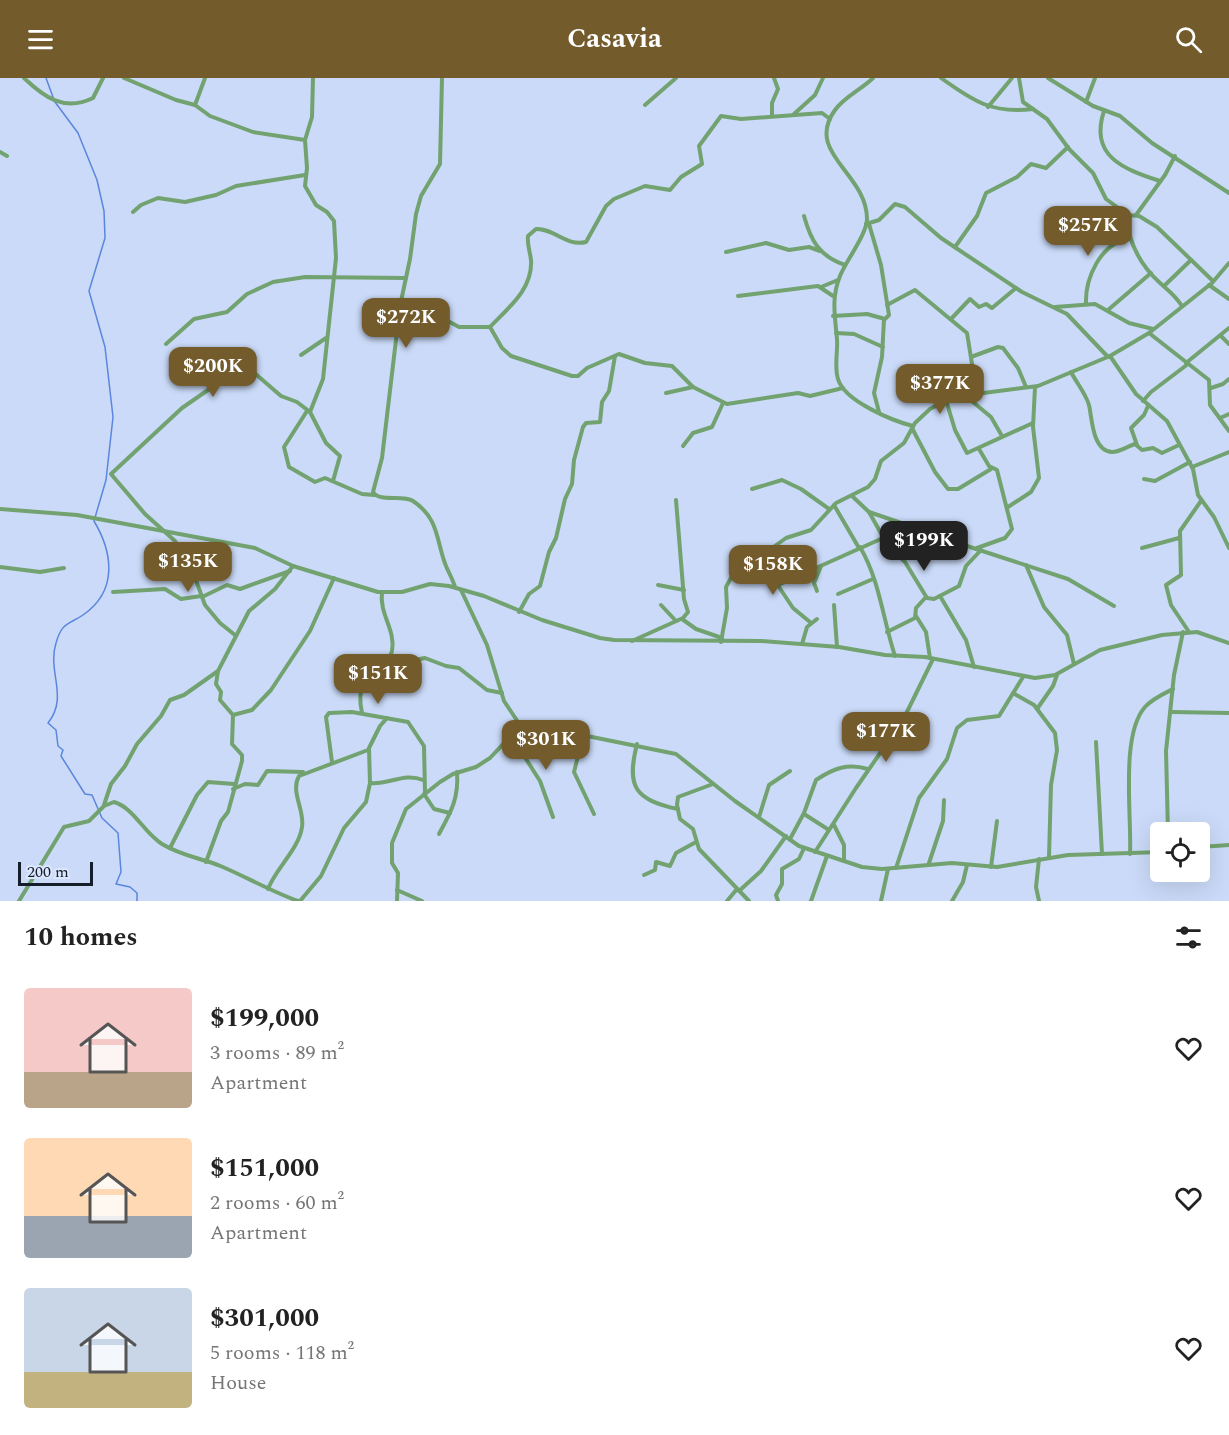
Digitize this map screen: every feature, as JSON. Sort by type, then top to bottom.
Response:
[{"type":"street","points":[[24,78],[47,98],[61,103],[93,98],[103,78]]},
{"type":"street","points":[[124,78],[195,105],[219,120],[252,132],[305,140]]},
{"type":"street","points":[[195,105],[205,78]]},
{"type":"street","points":[[313,78],[313,112],[305,140],[308,168],[305,175],[306,190],[316,205],[327,212],[334,221],[335,279],[323,380],[308,412],[284,447],[286,463],[315,482],[325,478],[362,494],[410,500],[424,513],[439,535],[444,563],[455,587]]},
{"type":"street","points":[[374,495],[382,458],[400,306],[416,214],[421,196],[441,164],[442,78]]},
{"type":"street","points":[[645,105],[676,78]]},
{"type":"street","points":[[772,116],[772,103],[778,89],[774,78]]},
{"type":"street","points":[[794,114],[815,95],[823,78]]},
{"type":"street","points":[[873,78],[837,107],[830,119],[826,143],[855,183],[866,209],[868,224],[881,265],[889,315],[884,319],[883,347],[874,393],[879,412]]},
{"type":"street","points":[[941,78],[988,107],[1011,111],[1033,109]]},
{"type":"street","points":[[988,107],[1012,78]]},
{"type":"street","points":[[1020,78],[1020,96],[1023,102],[1047,119],[1068,147],[1093,173],[1106,199],[1126,213],[1157,227],[1213,281]]},
{"type":"street","points":[[1048,78],[1086,102],[1120,116],[1152,143],[1229,193]]},
{"type":"street","points":[[1086,102],[1095,78]]},
{"type":"street","points":[[1104,111],[1098,132],[1108,153],[1123,166],[1160,181]]},
{"type":"street","points":[[400,306],[422,307],[459,327],[490,327],[519,297],[530,272],[531,261],[526,246],[528,236],[536,229],[544,229],[578,244],[586,242],[606,206],[614,199],[645,186],[670,190],[681,177],[700,165],[702,161],[699,146],[722,116],[741,118],[822,113],[830,119]]},
{"type":"street","points":[[955,247],[977,216],[986,193],[1017,177],[1031,164],[1046,168],[1068,147]]},
{"type":"street","points":[[0,152],[7,156]]},
{"type":"street","points":[[1135,216],[1175,156]]},
{"type":"street","points":[[133,212],[141,205],[158,198],[185,202],[216,195],[236,186],[305,175]]},
{"type":"street","points":[[992,468],[958,489],[948,489],[935,472],[913,427],[858,402],[843,388],[836,370],[837,333],[833,316],[838,280],[868,224],[879,220],[895,204],[901,205],[955,247],[1016,288],[1074,320],[1109,357],[1143,401],[1167,422],[1190,462],[1202,501],[1222,531],[1229,548]]},
{"type":"street","points":[[1126,213],[1129,239],[1151,273],[1171,290],[1182,306]]},
{"type":"street","points":[[804,216],[810,236],[820,251]]},
{"type":"street","points":[[1086,304],[1088,281],[1094,267],[1115,244],[1129,239]]},
{"type":"street","points":[[726,252],[766,243],[789,250],[809,247],[845,265]]},
{"type":"street","points":[[1164,286],[1191,260]]},
{"type":"street","points":[[721,640],[727,608],[726,587],[733,572],[747,554],[768,551],[786,538],[817,527],[829,508],[868,487],[875,479],[881,461],[904,443],[913,427],[930,409],[946,400],[1035,387],[1109,357],[1151,331],[1209,285],[1229,263]]},
{"type":"street","points":[[1108,309],[1151,273]]},
{"type":"street","points":[[166,344],[194,319],[227,312],[247,294],[267,284],[294,278],[406,278]]},
{"type":"street","points":[[738,297],[820,287],[838,280]]},
{"type":"street","points":[[1209,285],[1229,299]]},
{"type":"street","points":[[820,287],[834,297]]},
{"type":"street","points":[[951,319],[970,299],[979,307],[986,304],[992,308],[1016,288]]},
{"type":"street","points":[[887,304],[915,290],[967,333],[975,395],[973,402],[991,417],[1002,436]]},
{"type":"street","points":[[1054,307],[1095,304],[1108,309],[1129,323],[1151,331],[1209,380],[1210,405],[1229,431]]},
{"type":"street","points":[[833,316],[867,314],[884,319]]},
{"type":"street","points":[[490,327],[502,348],[511,356],[572,376],[578,376],[587,368],[615,355],[624,355],[645,363],[669,364],[677,369],[693,387],[723,403],[763,400],[798,393],[810,396],[843,388]]},
{"type":"street","points":[[1143,401],[1229,328]]},
{"type":"street","points":[[837,333],[854,334],[883,347]]},
{"type":"street","points":[[1221,336],[1229,344]]},
{"type":"street","points":[[301,355],[327,337]]},
{"type":"street","points":[[971,357],[1001,347],[1018,368],[1026,387]]},
{"type":"street","points":[[519,612],[529,594],[540,586],[549,552],[556,538],[565,499],[572,484],[574,460],[583,427],[586,423],[600,422],[602,402],[609,391],[615,355]]},
{"type":"street","points":[[234,635],[220,623],[202,596],[186,559],[165,530],[145,514],[133,497],[113,479],[111,474],[182,408],[221,381],[231,365],[243,366],[281,396],[297,402],[308,412],[326,443],[340,456],[333,482]]},
{"type":"street","points":[[1071,372],[1088,402],[1090,421],[1101,444],[1113,452],[1137,445]]},
{"type":"street","points":[[1211,388],[1220,386],[1229,379]]},
{"type":"street","points":[[666,393],[693,387]]},
{"type":"street","points":[[1008,507],[1031,492],[1039,478],[1033,423],[1035,387]]},
{"type":"street","points":[[946,400],[964,451],[970,454],[1002,436],[1033,423]]},
{"type":"street","points":[[683,446],[693,433],[712,427],[723,403]]},
{"type":"street","points":[[1148,405],[1144,415],[1131,428],[1137,445],[1142,450],[1153,448],[1162,453],[1179,444]]},
{"type":"street","points":[[1220,418],[1229,414]]},
{"type":"street","points":[[852,496],[869,512],[883,538],[905,562],[926,597],[930,599],[940,596],[959,586],[966,566],[978,550],[1008,536],[1012,529],[997,470],[992,468],[979,449]]},
{"type":"street","points":[[1192,467],[1229,452]]},
{"type":"street","points":[[1144,479],[1155,481],[1190,462]]},
{"type":"street","points":[[752,489],[782,480],[801,489],[829,508]]},
{"type":"street","points":[[631,642],[682,618],[688,612],[676,500]]},
{"type":"street","points":[[1168,822],[1169,804],[1165,774],[1173,689],[1186,632],[1171,605],[1166,587],[1167,583],[1178,579],[1182,571],[1180,531],[1202,501]]},
{"type":"street","points":[[834,505],[859,548],[873,579],[885,611],[887,632],[895,656]]},
{"type":"street","points":[[0,509],[77,515],[260,549],[293,566],[382,592],[402,592],[430,584],[455,587],[519,612],[600,639],[631,642],[721,640],[837,647],[895,656],[931,658],[1023,677],[1044,678],[1118,645],[1186,632],[1229,643]]},
{"type":"street","points":[[869,512],[916,528],[934,531],[978,550],[1068,579],[1114,606]]},
{"type":"street","points":[[778,585],[883,538]]},
{"type":"street","points":[[1142,548],[1179,538]]},
{"type":"street","points":[[768,551],[778,585],[793,608],[810,622]]},
{"type":"street","points":[[1026,565],[1044,607],[1067,635],[1074,664]]},
{"type":"street","points":[[206,862],[221,821],[228,812],[242,755],[232,744],[233,715],[220,700],[221,692],[216,684],[218,671],[234,635],[249,611],[275,589],[293,566]]},
{"type":"street","points":[[817,591],[814,583],[821,566]]},
{"type":"street","points":[[0,567],[40,572],[64,568]]},
{"type":"street","points":[[113,591],[165,589],[181,599],[202,596],[227,585],[240,589],[291,571]]},
{"type":"street","points":[[233,715],[252,710],[271,690],[310,631],[334,578]]},
{"type":"street","points":[[838,594],[873,579]]},
{"type":"street","points":[[658,585],[684,590]]},
{"type":"street","points":[[461,589],[477,621],[502,693],[515,719],[522,724],[559,728],[583,737],[637,744],[676,754],[804,848],[862,867],[888,869],[929,863],[1009,866],[1049,857],[1150,853]]},
{"type":"street","points":[[362,713],[360,701],[364,682],[391,656],[392,644],[381,605],[382,592]]},
{"type":"street","points":[[940,596],[966,640],[974,667]]},
{"type":"street","points":[[815,852],[868,769],[903,720],[931,658],[926,632],[916,616],[916,608],[926,597]]},
{"type":"street","points":[[661,605],[676,621]]},
{"type":"street","points":[[834,605],[837,647]]},
{"type":"street","points":[[887,632],[916,616]]},
{"type":"street","points":[[682,618],[696,629],[721,640]]},
{"type":"street","points":[[802,644],[810,622],[818,619]]},
{"type":"street","points":[[391,656],[405,662],[425,658],[459,668],[487,690],[502,693]]},
{"type":"street","points":[[104,806],[111,784],[137,744],[161,716],[170,700],[184,695],[218,671]]},
{"type":"street","points":[[1037,709],[1053,686],[1057,674]]},
{"type":"street","points":[[896,868],[919,798],[946,759],[957,728],[967,720],[999,716],[1023,677]]},
{"type":"street","points":[[1130,854],[1127,809],[1132,736],[1146,705],[1173,689]]},
{"type":"street","points":[[1013,693],[1037,709],[1055,733],[1057,750],[1051,785],[1049,857]]},
{"type":"street","points":[[1172,712],[1229,713]]},
{"type":"street","points":[[332,762],[327,739],[327,715],[362,713],[408,722],[423,742],[425,794],[434,809],[451,813]]},
{"type":"street","points":[[20,900],[64,827],[89,821],[104,806],[114,802],[122,805],[149,836],[170,848],[219,866],[299,901],[321,876],[344,828],[366,802],[370,783],[368,750],[380,726],[387,718]]},
{"type":"street","points":[[397,901],[398,873],[392,863],[392,843],[406,809],[440,782],[457,772],[483,763],[512,737],[522,724]]},
{"type":"street","points":[[512,737],[540,781],[553,817]]},
{"type":"street","points":[[583,737],[574,772],[594,814]]},
{"type":"street","points":[[1096,742],[1102,854]]},
{"type":"street","points":[[637,744],[631,772],[641,794],[651,803],[678,809]]},
{"type":"street","points":[[268,889],[301,831],[302,815],[296,781],[299,776],[368,750]]},
{"type":"street","points":[[727,901],[761,871],[788,838],[804,814],[816,780],[843,766],[868,769]]},
{"type":"street","points":[[170,848],[197,795],[208,782],[233,787],[245,784],[257,786],[267,771],[306,772]]},
{"type":"street","points":[[759,817],[769,785],[790,771]]},
{"type":"street","points":[[439,834],[451,813],[459,788],[457,772]]},
{"type":"street","points":[[370,783],[381,784],[409,776],[423,780]]},
{"type":"street","points":[[714,784],[682,794],[677,801],[681,820],[693,829],[696,842],[749,901]]},
{"type":"street","points":[[929,863],[943,820],[944,800]]},
{"type":"street","points":[[804,814],[829,830]]},
{"type":"street","points":[[991,867],[997,821]]},
{"type":"street","points":[[834,825],[844,845],[844,861]]},
{"type":"street","points":[[644,875],[655,870],[656,862],[670,866],[676,853],[696,842]]},
{"type":"street","points":[[1210,847],[1229,846]]},
{"type":"street","points":[[778,901],[776,895],[782,884],[782,870],[799,860],[804,848]]},
{"type":"street","points":[[811,901],[827,856]]},
{"type":"street","points":[[1039,859],[1036,887],[1039,901]]},
{"type":"street","points":[[952,901],[963,882],[967,865]]},
{"type":"street","points":[[881,901],[888,869]]},
{"type":"street","points":[[397,890],[422,901]]},
{"type":"waterway","points":[[46,78],[53,97]]},
{"type":"waterway","points":[[55,102],[78,133],[97,180],[104,211],[105,238],[89,291],[105,347],[113,417],[106,480],[94,521],[108,558],[107,583],[102,595],[94,605],[66,625],[58,636],[54,654],[57,704],[48,723],[56,730],[58,746],[63,750],[61,756],[85,794],[92,795],[102,818],[118,833],[121,872],[116,884],[130,887],[137,893],[137,901]]}]
